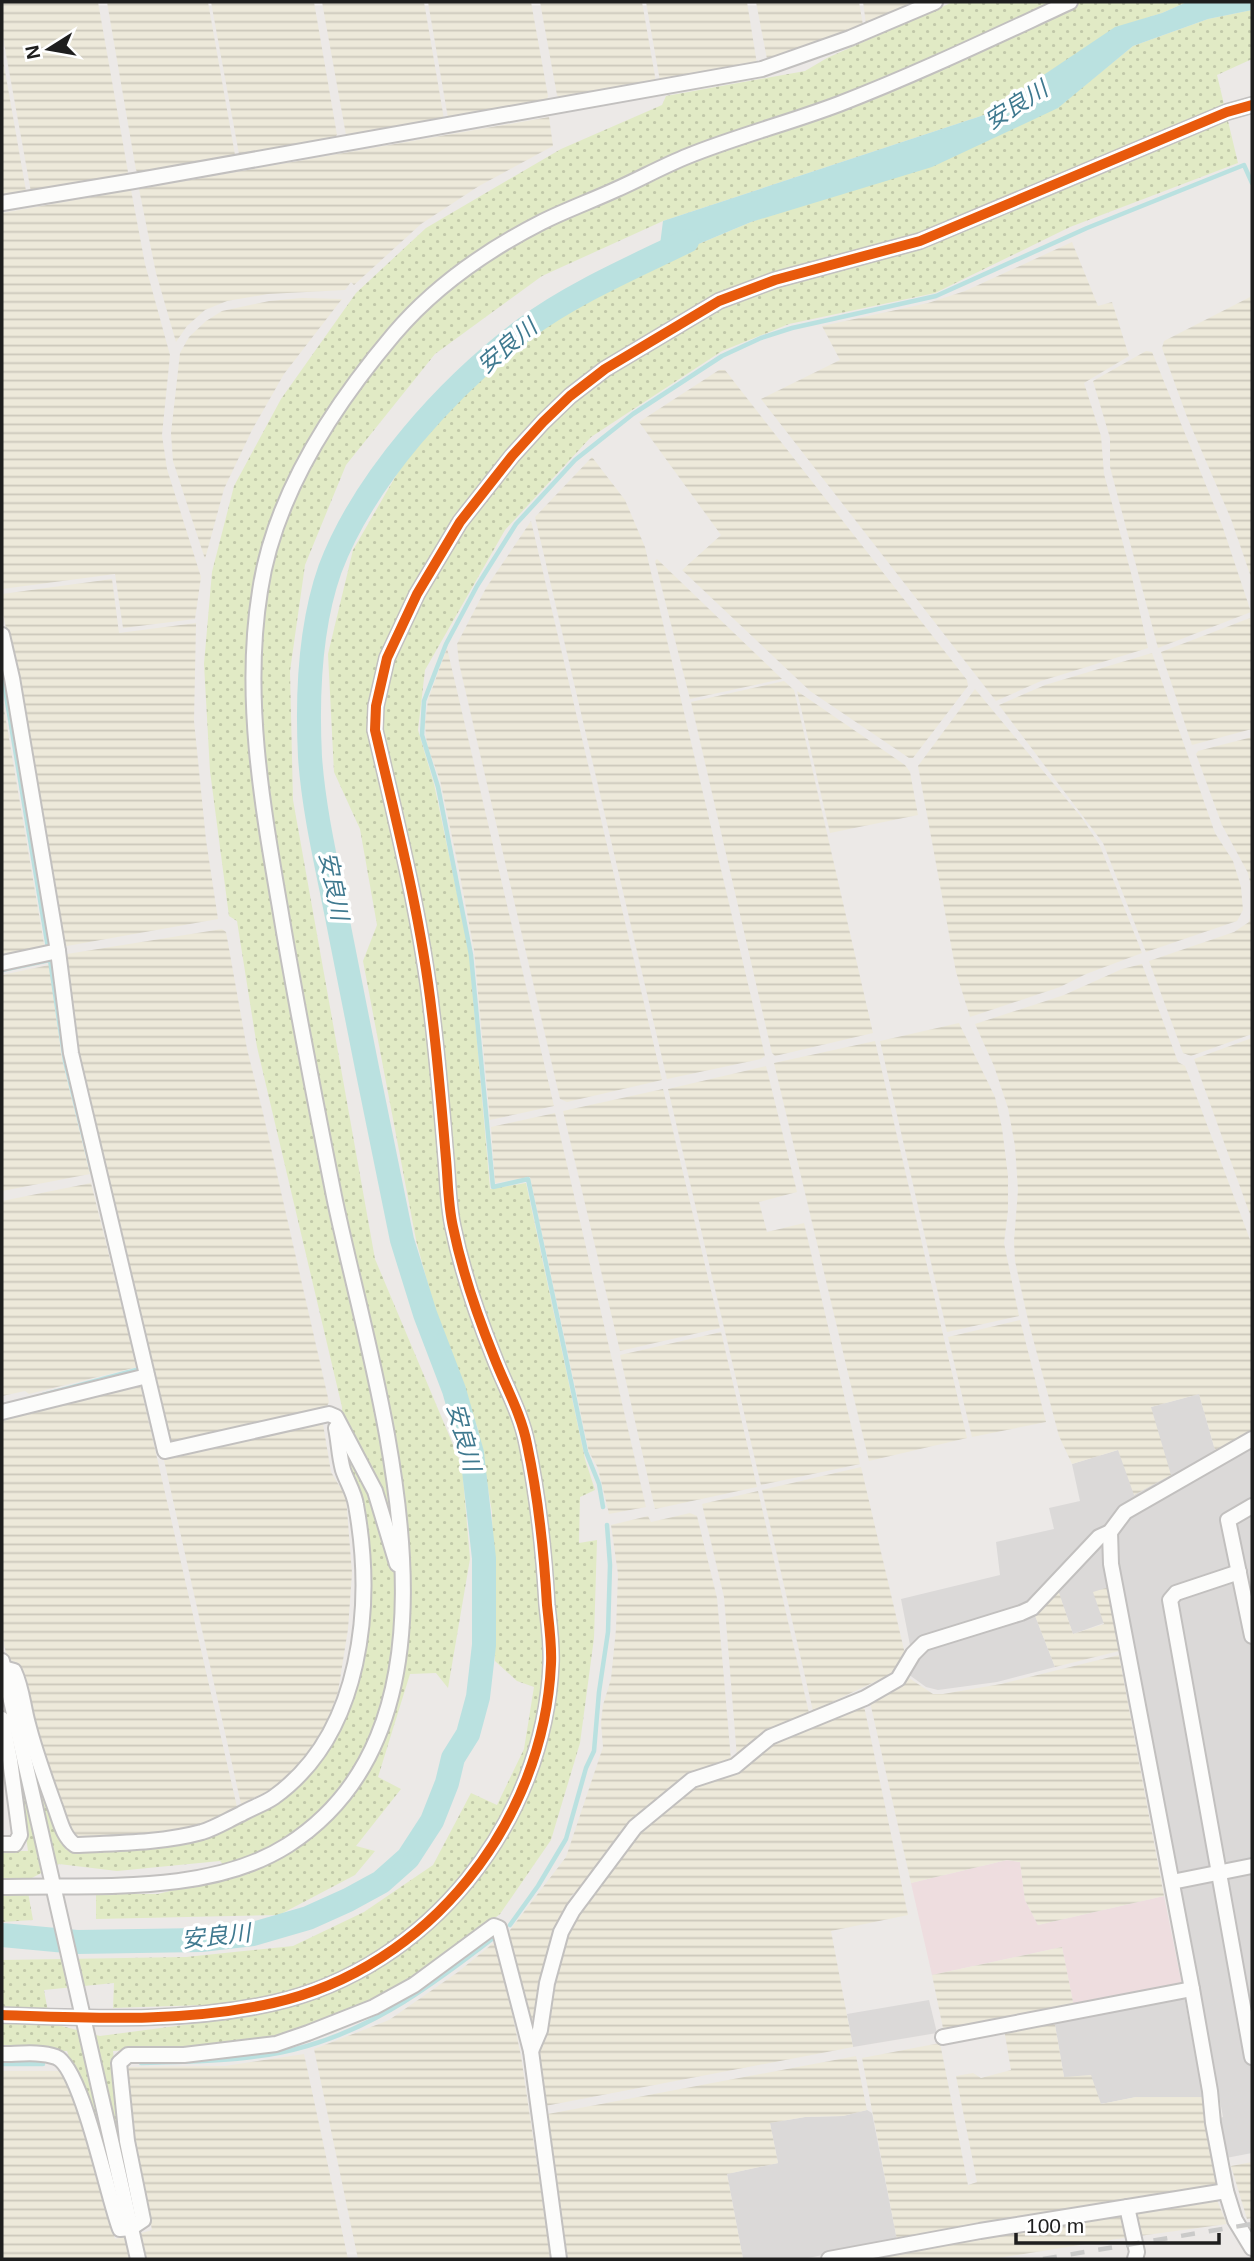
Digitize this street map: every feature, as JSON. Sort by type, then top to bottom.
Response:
[{"type":"street","points":[[2,203],[762,69],[850,38],[935,2]]},
{"type":"street","points":[[2,1887],[54,1889],[157,1883],[214,1874],[248,1864],[285,1847],[318,1822],[345,1794],[357,1776],[383,1723],[394,1682],[401,1632],[401,1525],[375,1372],[337,1212],[308,1068],[264,807],[254,719],[253,655],[260,588],[279,518],[310,455],[370,364],[416,309],[485,256],[540,223],[687,156],[841,103],[1070,2]]},
{"type":"street","points":[[2,2015],[82,2013],[149,2019],[217,2014],[279,2002],[333,1983],[384,1956],[432,1920],[490,1849],[519,1798],[534,1762],[545,1718],[551,1662],[545,1562],[527,1443],[518,1410],[477,1314],[452,1223],[433,1017],[422,937],[376,730],[376,706],[387,658],[417,594],[460,522],[512,456],[570,396],[604,369],[719,301],[775,280],[920,241],[1227,111],[1252,105]]},
{"type":"street","points":[[2,635],[14,692],[51,953],[71,1053],[165,1451],[330,1414],[336,1416],[375,1491],[403,1582]]},
{"type":"street","points":[[2,963],[51,953]]},
{"type":"street","points":[[2,1412],[147,1376]]},
{"type":"street","points":[[2,1666],[14,1671],[19,1682],[43,1773],[63,1829],[69,1841],[75,1844],[160,1839],[204,1832],[273,1798],[319,1751],[339,1717],[359,1648],[363,1573],[357,1507],[339,1454],[338,1435],[330,1414]]},
{"type":"street","points":[[531,2051],[540,2031],[547,1983],[561,1932],[573,1910],[635,1827],[692,1780],[735,1766],[770,1737],[865,1698],[898,1679],[913,1654],[924,1643],[1031,1608],[1099,1537],[1110,1532],[1125,1512],[1252,1439]]},
{"type":"street","points":[[1252,1506],[1228,1520],[1252,1636]]},
{"type":"street","points":[[1110,1532],[1111,1564],[1192,1989],[1226,2191],[1235,2220],[1252,2248]]},
{"type":"street","points":[[1238,1572],[1176,1593],[1170,1600],[1252,2057]]},
{"type":"street","points":[[2,1666],[138,2259]]},
{"type":"street","points":[[2,1719],[20,1835],[15,1844],[2,1844]]},
{"type":"street","points":[[1172,1882],[1252,1866]]},
{"type":"street","points":[[2,2054],[30,2053],[58,2057],[68,2066],[94,2136],[120,2229],[131,2228],[143,2220],[127,2141],[119,2063],[128,2055],[184,2055],[276,2044],[308,2033],[374,2007],[414,1985],[494,1926],[499,1928],[531,2051],[559,2259]]},
{"type":"street","points":[[943,2037],[1192,1989]]},
{"type":"street","points":[[829,2259],[980,2231],[1226,2191]]},
{"type":"street","points":[[1127,2207],[1137,2252],[1135,2259]]},
{"type":"shaded area","points":[[2,2],[98,2],[128,172],[125,175],[31,192],[2,32]]},
{"type":"shaded area","points":[[107,2],[208,2],[235,155],[139,174],[136,170]]},
{"type":"shaded area","points":[[211,2],[314,2],[337,135],[334,138],[239,154]]},
{"type":"shaded area","points":[[322,2],[424,2],[444,119],[349,137],[346,135]]},
{"type":"shaded area","points":[[428,2],[531,2],[548,96],[546,102],[448,118]]},
{"type":"shaded area","points":[[540,2],[642,2],[656,82],[560,99],[557,95]]},
{"type":"shaded area","points":[[646,2],[747,2],[757,64],[660,81]]},
{"type":"shaded area","points":[[756,2],[859,2],[863,25],[816,44],[767,59]]},
{"type":"shaded area","points":[[863,2],[916,2],[866,24]]},
{"type":"shaded area","points":[[2,54],[26,191],[2,195]]},
{"type":"shaded area","points":[[549,117],[553,146],[479,186],[421,224],[354,285],[351,282],[345,290],[268,294],[227,301],[205,310],[187,326],[176,342],[156,273],[139,189]]},
{"type":"shaded area","points":[[131,190],[145,264],[170,355],[162,435],[167,469],[201,577],[195,619],[123,628],[115,574],[2,589],[2,213]]},
{"type":"shaded area","points":[[1072,242],[1098,306],[1112,302],[1129,356],[1084,383],[1101,436],[1104,474],[1148,648],[1041,681],[996,701],[761,399],[840,360],[822,326],[928,303],[965,291]]},
{"type":"shaded area","points":[[1252,296],[1252,580],[1231,519],[1187,417],[1162,348],[1164,341]]},
{"type":"shaded area","points":[[342,299],[284,374],[252,430],[224,489],[205,559],[173,461],[171,433],[180,353],[189,337],[222,311],[269,301]]},
{"type":"shaded area","points":[[1146,351],[1152,352],[1222,525],[1251,612],[1158,648],[1110,467],[1110,438],[1093,381]]},
{"type":"shaded area","points":[[719,370],[725,370],[967,680],[968,686],[913,758],[909,758],[810,691],[682,570],[721,535],[639,422]]},
{"type":"shaded area","points":[[592,457],[625,500],[645,547],[765,1056],[667,1079],[535,517]]},
{"type":"shaded area","points":[[531,521],[662,1080],[567,1102],[560,1099],[459,663],[457,644],[486,588]]},
{"type":"shaded area","points":[[657,559],[782,679],[690,699],[655,561]]},
{"type":"shaded area","points":[[112,579],[119,633],[196,623],[194,721],[206,840],[218,919],[67,946],[61,943],[18,681],[2,610],[2,594]]},
{"type":"shaded area","points":[[1250,618],[1252,729],[1192,745],[1161,652]]},
{"type":"shaded area","points":[[447,648],[554,1106],[490,1120],[474,950],[440,780],[427,745],[425,725],[428,700]]},
{"type":"shaded area","points":[[1152,653],[1215,833],[1233,861],[1241,887],[1243,910],[1237,921],[1146,952],[1103,843],[999,705],[1045,685]]},
{"type":"shaded area","points":[[784,681],[794,690],[873,1033],[775,1056],[772,1053],[691,702]]},
{"type":"shaded area","points":[[975,689],[1082,818],[1100,846],[1142,953],[1060,987],[970,1017],[956,972],[918,766]]},
{"type":"shaded area","points":[[797,691],[905,765],[910,772],[918,815],[830,833]]},
{"type":"shaded area","points":[[2,697],[45,950],[2,959]]},
{"type":"shaded area","points":[[1252,737],[1252,892],[1248,873],[1222,825],[1196,754],[1198,751]]},
{"type":"shaded area","points":[[1252,909],[1252,1034],[1191,1056],[1183,1053],[1149,961],[1234,932],[1249,922]]},
{"type":"shaded area","points":[[222,929],[226,932],[247,1049],[329,1402],[326,1408],[174,1443],[169,1438],[79,1052],[64,960],[67,954]]},
{"type":"shaded area","points":[[1142,964],[1178,1062],[1185,1066],[1252,1245],[1252,1431],[1215,1450],[1199,1394],[1151,1407],[1171,1475],[1134,1495],[1118,1450],[1072,1464],[1059,1436],[1015,1261],[1018,1190],[1015,1146],[1008,1108],[994,1066],[975,1024],[1064,995],[1122,969]]},
{"type":"shaded area","points":[[49,965],[62,1059],[90,1174],[2,1191],[2,975]]},
{"type":"shaded area","points":[[959,1023],[995,1097],[1002,1128],[1008,1176],[1004,1243],[1019,1316],[947,1332],[880,1041]]},
{"type":"shaded area","points":[[1252,1038],[1252,1220],[1194,1059]]},
{"type":"shaded area","points":[[875,1041],[967,1438],[869,1461],[774,1063]]},
{"type":"shaded area","points":[[766,1066],[797,1192],[759,1202],[767,1232],[804,1223],[860,1464],[761,1485],[668,1089]]},
{"type":"shaded area","points":[[663,1089],[720,1328],[620,1351],[563,1111]]},
{"type":"shaded area","points":[[555,1113],[646,1507],[609,1514],[598,1468],[589,1452],[530,1177],[495,1183],[491,1127]]},
{"type":"shaded area","points":[[91,1183],[137,1367],[29,1394],[25,1391],[2,1396],[2,1201]]},
{"type":"shaded area","points":[[1020,1320],[1046,1422],[972,1437],[948,1337]]},
{"type":"shaded area","points":[[721,1332],[757,1487],[655,1509],[620,1355]]},
{"type":"shaded area","points":[[138,1385],[141,1388],[237,1807],[204,1825],[133,1836],[75,1838],[71,1835],[37,1733],[20,1665],[7,1658],[2,1634],[2,1417]]},
{"type":"shaded area","points":[[1199,1394],[1215,1450],[1252,1431],[1252,2153],[1226,2158],[1218,2119],[1223,2117],[1136,1654],[1110,1587],[1104,1623],[1073,1634],[1057,1588],[1034,1613],[1055,1667],[997,1682],[938,1690],[926,1687],[908,1674],[910,1645],[901,1599],[1000,1575],[996,1542],[1054,1529],[1049,1508],[1080,1501],[1072,1464],[1118,1450],[1151,1407]]},
{"type":"shaded area","points":[[323,1424],[331,1472],[346,1497],[352,1573],[348,1629],[338,1692],[324,1729],[302,1760],[276,1787],[241,1804],[164,1460]]},
{"type":"shaded area","points":[[861,1467],[905,1654],[899,1667],[887,1676],[813,1711],[762,1490]]},
{"type":"shaded area","points":[[758,1491],[809,1713],[768,1730],[737,1757],[724,1597],[702,1504]]},
{"type":"shaded area","points":[[690,1513],[697,1516],[717,1598],[731,1760],[701,1771],[672,1788],[622,1829],[601,1862],[571,1896],[549,1953],[535,2030],[531,2036],[507,1934],[566,1857],[603,1747],[601,1723],[611,1679],[618,1574],[611,1525],[648,1516],[651,1522]]},
{"type":"shaded area","points":[[1057,1587],[1073,1634],[1104,1624],[1093,1592],[1109,1587],[1119,1651],[1055,1667],[1034,1613]]},
{"type":"shaded area","points":[[1119,1655],[1164,1896],[1038,1925],[1025,1900],[1020,1862],[1007,1860],[911,1883],[870,1702],[906,1676],[933,1694],[943,1694],[1001,1684]]},
{"type":"shaded area","points":[[864,1706],[908,1915],[831,1931],[853,2047],[545,2106],[537,2066],[549,1988],[577,1911],[601,1884],[631,1839],[680,1798],[700,1785],[738,1770],[771,1741]]},
{"type":"shaded area","points":[[1007,1860],[1020,1862],[1025,1900],[1038,1925],[1164,1896],[1182,1985],[1074,2007],[1062,1947],[932,1975],[911,1883]]},
{"type":"shaded area","points":[[497,1940],[521,2056],[551,2259],[358,2259],[314,2049],[389,2020],[458,1972]]},
{"type":"shaded area","points":[[1062,1947],[1074,2007],[944,2033],[932,1975]]},
{"type":"shaded area","points":[[1184,1996],[1203,2097],[1136,2097],[1101,2104],[1064,2077],[1054,2019]]},
{"type":"shaded area","points":[[929,2000],[937,2033],[853,2047],[847,2014]]},
{"type":"shaded area","points":[[1054,2019],[1064,2077],[1091,2075],[1101,2104],[1136,2097],[1203,2097],[1219,2186],[1216,2198],[1227,2224],[992,2259],[855,2259],[897,2240],[862,2058],[940,2043],[968,2185],[977,2182],[956,2076],[973,2073],[981,2078],[1011,2070],[1004,2029]]},
{"type":"shaded area","points":[[304,2054],[348,2259],[144,2259],[138,2234],[152,2230],[131,2120],[126,2075],[129,2067],[225,2066]]},
{"type":"shaded area","points":[[856,2056],[867,2110],[843,2116],[805,2117],[770,2123],[778,2163],[727,2174],[743,2259],[564,2259],[543,2118],[548,2114]]},
{"type":"shaded area","points":[[2,2071],[64,2071],[78,2106],[115,2239],[126,2236],[132,2259],[2,2259]]},
{"type":"shaded area","points":[[867,2110],[872,2113],[897,2240],[803,2259],[743,2259],[727,2174],[778,2163],[770,2123],[805,2117],[843,2116]]},
{"type":"shaded area","points":[[1252,2162],[1252,2218],[1247,2219],[1231,2166]]},
{"type":"green space","points":[[953,2],[1187,2],[1115,28],[984,115],[663,221],[542,276],[435,354],[346,465],[305,565],[290,671],[293,800],[375,1259],[462,1466],[470,1559],[448,1688],[436,1673],[410,1674],[378,1777],[401,1789],[356,1846],[375,1851],[355,1875],[279,1915],[96,1919],[96,1894],[158,1894],[233,1875],[220,1861],[117,1871],[59,1864],[26,1881],[33,1920],[2,1922],[2,1851],[28,1851],[13,1745],[27,1742],[66,1850],[177,1843],[276,1801],[327,1754],[355,1688],[368,1615],[343,1456],[342,1407],[257,1047],[237,921],[229,916],[210,771],[204,664],[212,572],[234,486],[281,399],[356,293],[426,228],[561,149],[662,105],[666,96],[805,71],[827,58]]},
{"type":"green space","points":[[1252,10],[1252,59],[1217,75],[1238,163],[1070,227],[935,293],[789,324],[722,351],[591,437],[505,530],[425,670],[418,730],[434,784],[469,950],[490,1189],[526,1183],[585,1459],[595,1490],[580,1497],[579,1543],[597,1540],[594,1638],[580,1743],[551,1840],[500,1914],[412,1980],[345,2015],[265,2042],[113,2051],[128,2179],[113,2180],[67,2051],[2,2052],[2,1960],[186,1957],[293,1946],[364,1912],[433,1865],[471,1793],[497,1805],[524,1749],[534,1687],[517,1681],[495,1661],[492,1512],[478,1429],[438,1321],[416,1240],[363,961],[377,925],[360,829],[334,772],[328,654],[353,550],[416,441],[540,325],[658,261],[751,222],[1057,108],[1133,46],[1208,19]],"holes":[[[114,1983],[113,2008],[234,2004],[237,2018],[100,2036],[50,2023],[44,1990]]]},
{"type":"water","points":[[1187,2],[1252,2],[1252,10],[1208,19],[1133,46],[1058,108],[932,167],[751,222],[658,261],[663,221],[984,115],[1115,27],[1162,13]]},
{"type":"waterway","points":[[603,1507],[599,1484],[586,1452],[528,1179],[493,1187],[471,955],[438,787],[422,735],[424,701],[446,644],[477,586],[516,524],[575,460],[633,414],[722,356],[761,338],[792,328],[936,296],[1087,228],[1244,165],[1252,183]]},
{"type":"waterway","name":"安良川","points":[[2,1935],[77,1942],[201,1940],[253,1934],[308,1918],[381,1882],[408,1858],[432,1821],[447,1783],[453,1758],[468,1734],[478,1697],[484,1645],[484,1558],[472,1453],[454,1390],[425,1314],[402,1240],[322,844],[310,757],[309,710],[314,638],[323,591],[345,535],[387,468],[439,406],[497,351],[544,316],[604,281],[687,241]]},
{"type":"waterway","points":[[2,671],[50,960],[2,970]]},
{"type":"waterway","points":[[50,960],[65,1061],[92,1171]]},
{"type":"waterway","points":[[43,1395],[140,1369],[139,1366]]},
{"type":"waterway","points":[[510,1925],[538,1886],[566,1839],[586,1768],[594,1751],[608,1632],[610,1565],[607,1525]]},
{"type":"waterway","points":[[141,2063],[224,2060],[266,2055],[333,2037],[404,2002],[492,1939]]},
{"type":"waterway","points":[[2,2064],[43,2064]]},
{"type":"railway","points":[[1043,2259],[1252,2224]]},
{"type":"cycle path","points":[[2,2015],[138,2018],[205,2014],[273,2003],[329,1985],[381,1957],[428,1922],[468,1880],[501,1831],[527,1779],[543,1722],[551,1664],[537,1504],[524,1433],[476,1309],[453,1227],[436,1050],[422,942],[375,730],[376,706],[387,658],[417,594],[460,522],[512,456],[570,396],[605,369],[719,301],[775,280],[920,241],[1227,112],[1252,105]]}]
